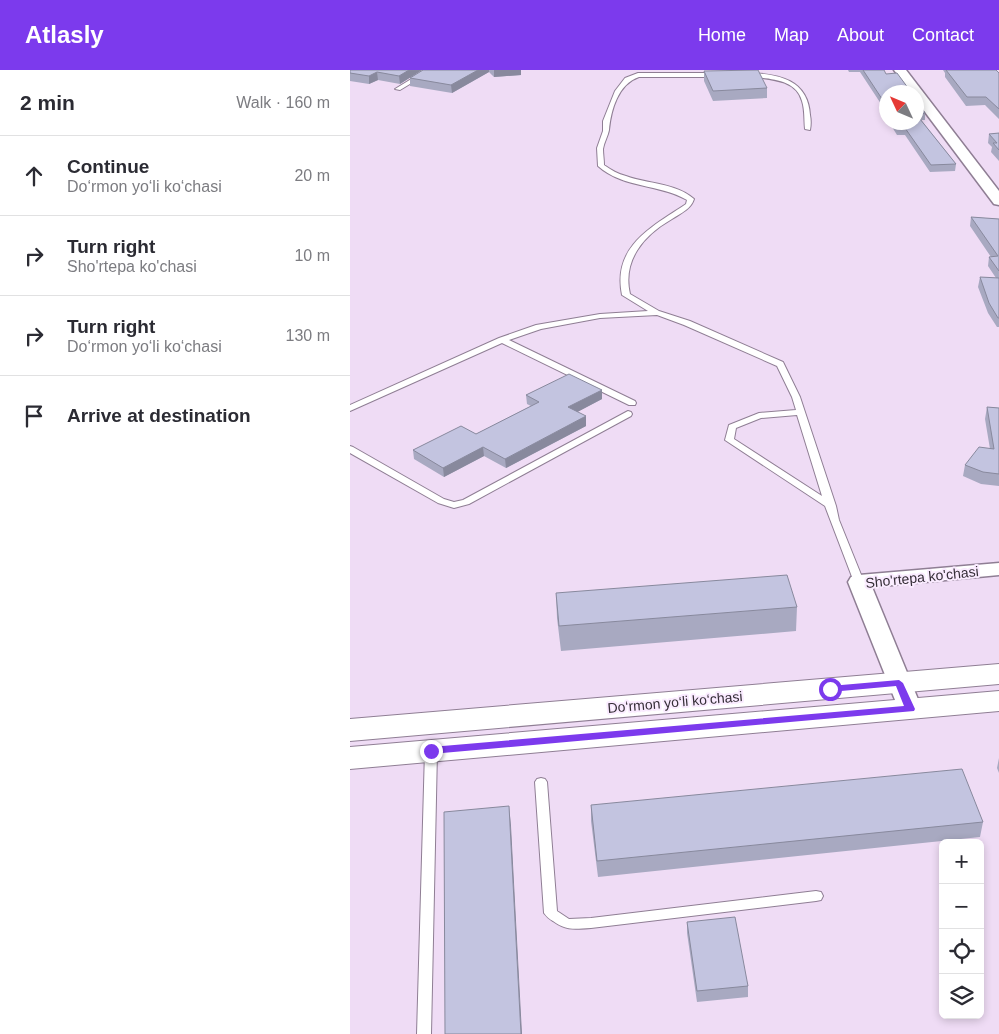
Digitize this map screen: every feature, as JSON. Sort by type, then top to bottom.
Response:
[{"type":"main road","name":"Do‘rmon yo‘li ko‘chasi","points":[[350,758],[431,751],[905,696],[999,674]]},
{"type":"main road","name":"Do‘rmon yo‘li ko‘chasi","points":[[350,730],[905,696],[999,701]]},
{"type":"street","points":[[900,70],[999,201]]},
{"type":"street","name":"Sho'rtepa ko'chasi","points":[[905,696],[859,582],[999,569]]},
{"type":"lane","points":[[398,89],[430,70]]},
{"type":"lane","points":[[637,70],[655,70]]},
{"type":"lane","points":[[726,75],[638,76],[627,79],[618,91],[606,121],[606,131],[600,148],[600,166],[612,175],[635,183],[681,191],[691,199],[689,205],[648,231],[629,257],[622,284],[626,295],[658,313],[687,323],[780,364],[791,384],[834,520],[859,582]]},
{"type":"lane","points":[[745,75],[773,78],[791,83],[803,95],[808,129]]},
{"type":"lane","points":[[350,408],[502,340],[539,327],[583,319],[658,313]]},
{"type":"lane","points":[[502,340],[632,403]]},
{"type":"lane","points":[[801,412],[759,416],[732,427],[729,440],[831,506]]},
{"type":"lane","points":[[350,449],[441,501],[454,505],[466,502],[628,414]]},
{"type":"lane","points":[[424,1034],[431,751]]},
{"type":"lane","points":[[541,782],[551,913],[567,924],[591,923],[816,896]]},
{"type":"building","points":[[350,70],[409,70],[399,76],[377,72],[369,76],[350,73]]},
{"type":"building","points":[[423,70],[478,70],[451,85],[410,78]]},
{"type":"building","points":[[758,70],[767,88],[713,91],[704,71]]},
{"type":"building","points":[[863,70],[884,70],[886,74],[897,73],[906,85],[879,85],[879,94]]},
{"type":"building","points":[[946,70],[996,70],[999,73],[999,109],[986,97],[967,97]]},
{"type":"building","points":[[924,124],[956,164],[931,165],[906,130],[924,130]]},
{"type":"building","points":[[999,133],[999,150],[993,143],[997,143],[989,134]]},
{"type":"building","points":[[971,217],[999,219],[999,271],[989,257],[998,256]]},
{"type":"building","points":[[980,277],[999,278],[999,318],[989,303]]},
{"type":"building","points":[[569,374],[602,390],[568,407],[586,416],[505,459],[483,447],[443,468],[413,450],[461,426],[476,434],[539,402],[526,395]]},
{"type":"building","points":[[987,407],[999,408],[999,474],[983,472],[965,465],[979,447],[994,449]]},
{"type":"building","points":[[787,575],[797,607],[559,626],[556,593]]},
{"type":"building","points":[[962,769],[983,822],[597,861],[591,805]]},
{"type":"building","points":[[509,806],[521,1034],[445,1034],[444,812]]},
{"type":"building","points":[[735,917],[748,986],[697,991],[687,922]]},
{"type":"route","points":[[431,751],[910,709],[899,683],[830,689]]}]
